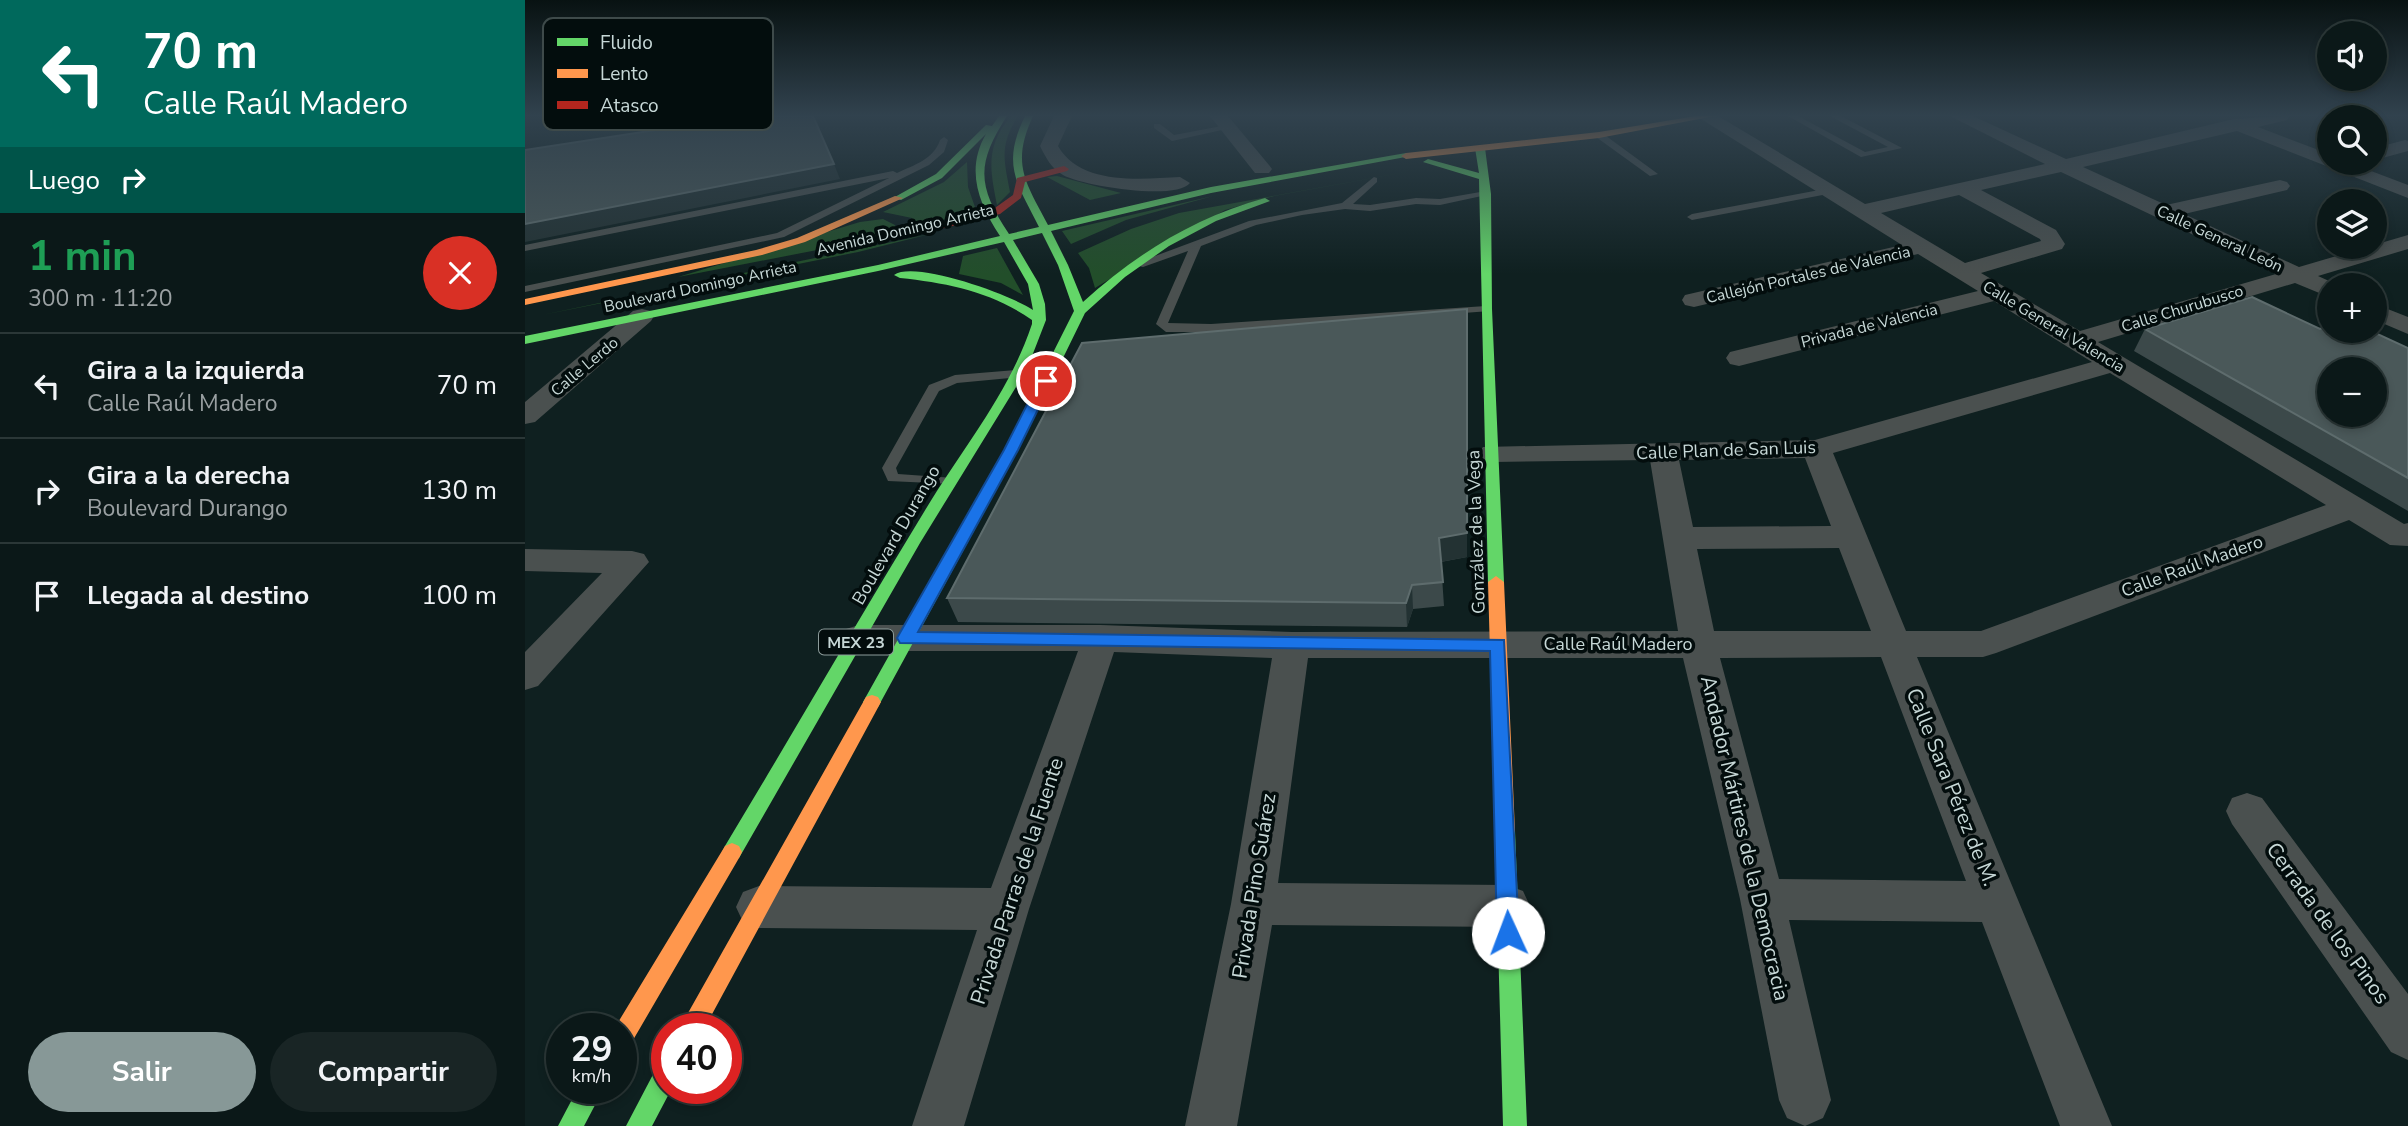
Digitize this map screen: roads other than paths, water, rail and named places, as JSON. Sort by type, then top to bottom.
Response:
[{"type":"main road","points":[[525,302],[758,253],[841,223],[913,192],[948,169]]},
{"type":"main road","points":[[979,169],[978,183],[998,226],[1033,283],[1040,320]]},
{"type":"main road","points":[[998,226],[1018,196],[1018,169]]},
{"type":"main road","points":[[1041,169],[1058,189]]},
{"type":"main road","points":[[1020,180],[1064,169]]},
{"type":"main road","name":"Avenida Domingo Arrieta","points":[[1042,223],[1089,204],[1180,183],[1262,169]]},
{"type":"main road","name":"Avenida Domingo Arrieta","points":[[525,326],[998,226],[1042,223],[1332,169]]},
{"type":"main road","points":[[1117,228],[1175,209],[1390,169]]},
{"type":"main road","points":[[1412,174],[1443,169]]},
{"type":"main road","points":[[1457,169],[1484,177]]},
{"type":"main road","name":"González de la Vega","points":[[1483,169],[1486,194],[1486,309],[1515,1126]]},
{"type":"main road","points":[[1347,186],[1381,179]]},
{"type":"main road","points":[[1020,180],[1042,223],[1066,254],[1080,311]]},
{"type":"main road","points":[[1080,311],[1118,273],[1183,230],[1238,206],[1279,199]]},
{"type":"main road","points":[[1089,204],[1128,208]]},
{"type":"main road","points":[[841,223],[879,217],[901,222],[899,230],[887,238],[998,226]]},
{"type":"main road","name":"Boulevard Domingo Arrieta","points":[[525,340],[797,284],[998,226]]},
{"type":"main road","points":[[1033,283],[1066,254]]},
{"type":"main road","points":[[525,313],[809,255]]},
{"type":"main road","points":[[797,284],[897,275],[951,279],[992,289],[1040,320]]},
{"type":"main road","name":"MEX 23","points":[[700,1013],[1011,450],[1080,311]]},
{"type":"main road","name":"Boulevard Durango","points":[[636,1013],[949,481],[1016,374],[1040,320]]},
{"type":"main road","points":[[638,1126],[651,1103]]},
{"type":"main road","points":[[570,1126],[583,1104]]},
{"type":"street","points":[[1064,169],[1118,183],[1180,183]]},
{"type":"street","name":"Calle General Valencia","points":[[1794,169],[2406,538]]},
{"type":"street","points":[[1861,211],[2042,169]]},
{"type":"street","name":"Calle General León","points":[[2072,169],[2317,284]]},
{"type":"street","points":[[2365,175],[2408,191]]},
{"type":"street","points":[[2165,212],[2280,186]]},
{"type":"street","points":[[1960,187],[2049,235],[2054,244],[1962,271]]},
{"type":"street","name":"Calle Churubusco","points":[[2078,340],[2408,242]]},
{"type":"street","name":"Callejón Portales de Valencia","points":[[1694,300],[1921,247]]},
{"type":"street","name":"Privada de Valencia","points":[[1739,358],[1999,292]]},
{"type":"street","name":"Calle Lerdo","points":[[525,416],[642,316]]},
{"type":"street","points":[[2387,316],[2408,326]]},
{"type":"street","name":"Calle Plan de San Luis","points":[[1493,453],[1663,453],[1816,449],[2116,363]]},
{"type":"street","name":"Calle Sara Pérez de M.","points":[[1816,449],[2086,1126]]},
{"type":"street","name":"Andador Mártires de la Democracia","points":[[1663,453],[1698,643],[1762,899],[1805,1100]]},
{"type":"street","name":"Calle Raúl Madero","points":[[859,638],[1101,638],[1292,645],[1983,644],[2352,507]]},
{"type":"street","points":[[1679,538],[1852,537]]},
{"type":"street","points":[[525,560],[632,562],[525,677]]},
{"type":"street","name":"Privada Parras de la Fuente","points":[[938,1126],[1006,909],[1101,638]]},
{"type":"street","name":"Privada Pino Suárez","points":[[1211,1126],[1253,904],[1292,645]]},
{"type":"street","name":"Cerrada de los Pinos","points":[[2247,811],[2405,1025]]},
{"type":"street","points":[[1762,899],[1997,902]]},
{"type":"street","points":[[1253,904],[1507,906]]},
{"type":"street","points":[[759,907],[1006,909]]},
{"type":"lane","points":[[780,235],[914,169]]},
{"type":"lane","points":[[525,248],[914,169]]},
{"type":"lane","points":[[1645,169],[1653,174]]},
{"type":"lane","points":[[1345,206],[1381,179]]},
{"type":"lane","points":[[1692,217],[1830,191]]},
{"type":"lane","points":[[1118,273],[1253,223],[1345,206],[1370,208],[1416,201],[1440,202],[1486,194]]},
{"type":"lane","points":[[525,289],[841,223]]},
{"type":"lane","points":[[1197,243],[1162,324],[1166,328],[1211,328],[1486,309]]},
{"type":"lane","points":[[949,481],[893,478],[889,468],[934,388],[955,379],[1016,374]]}]
